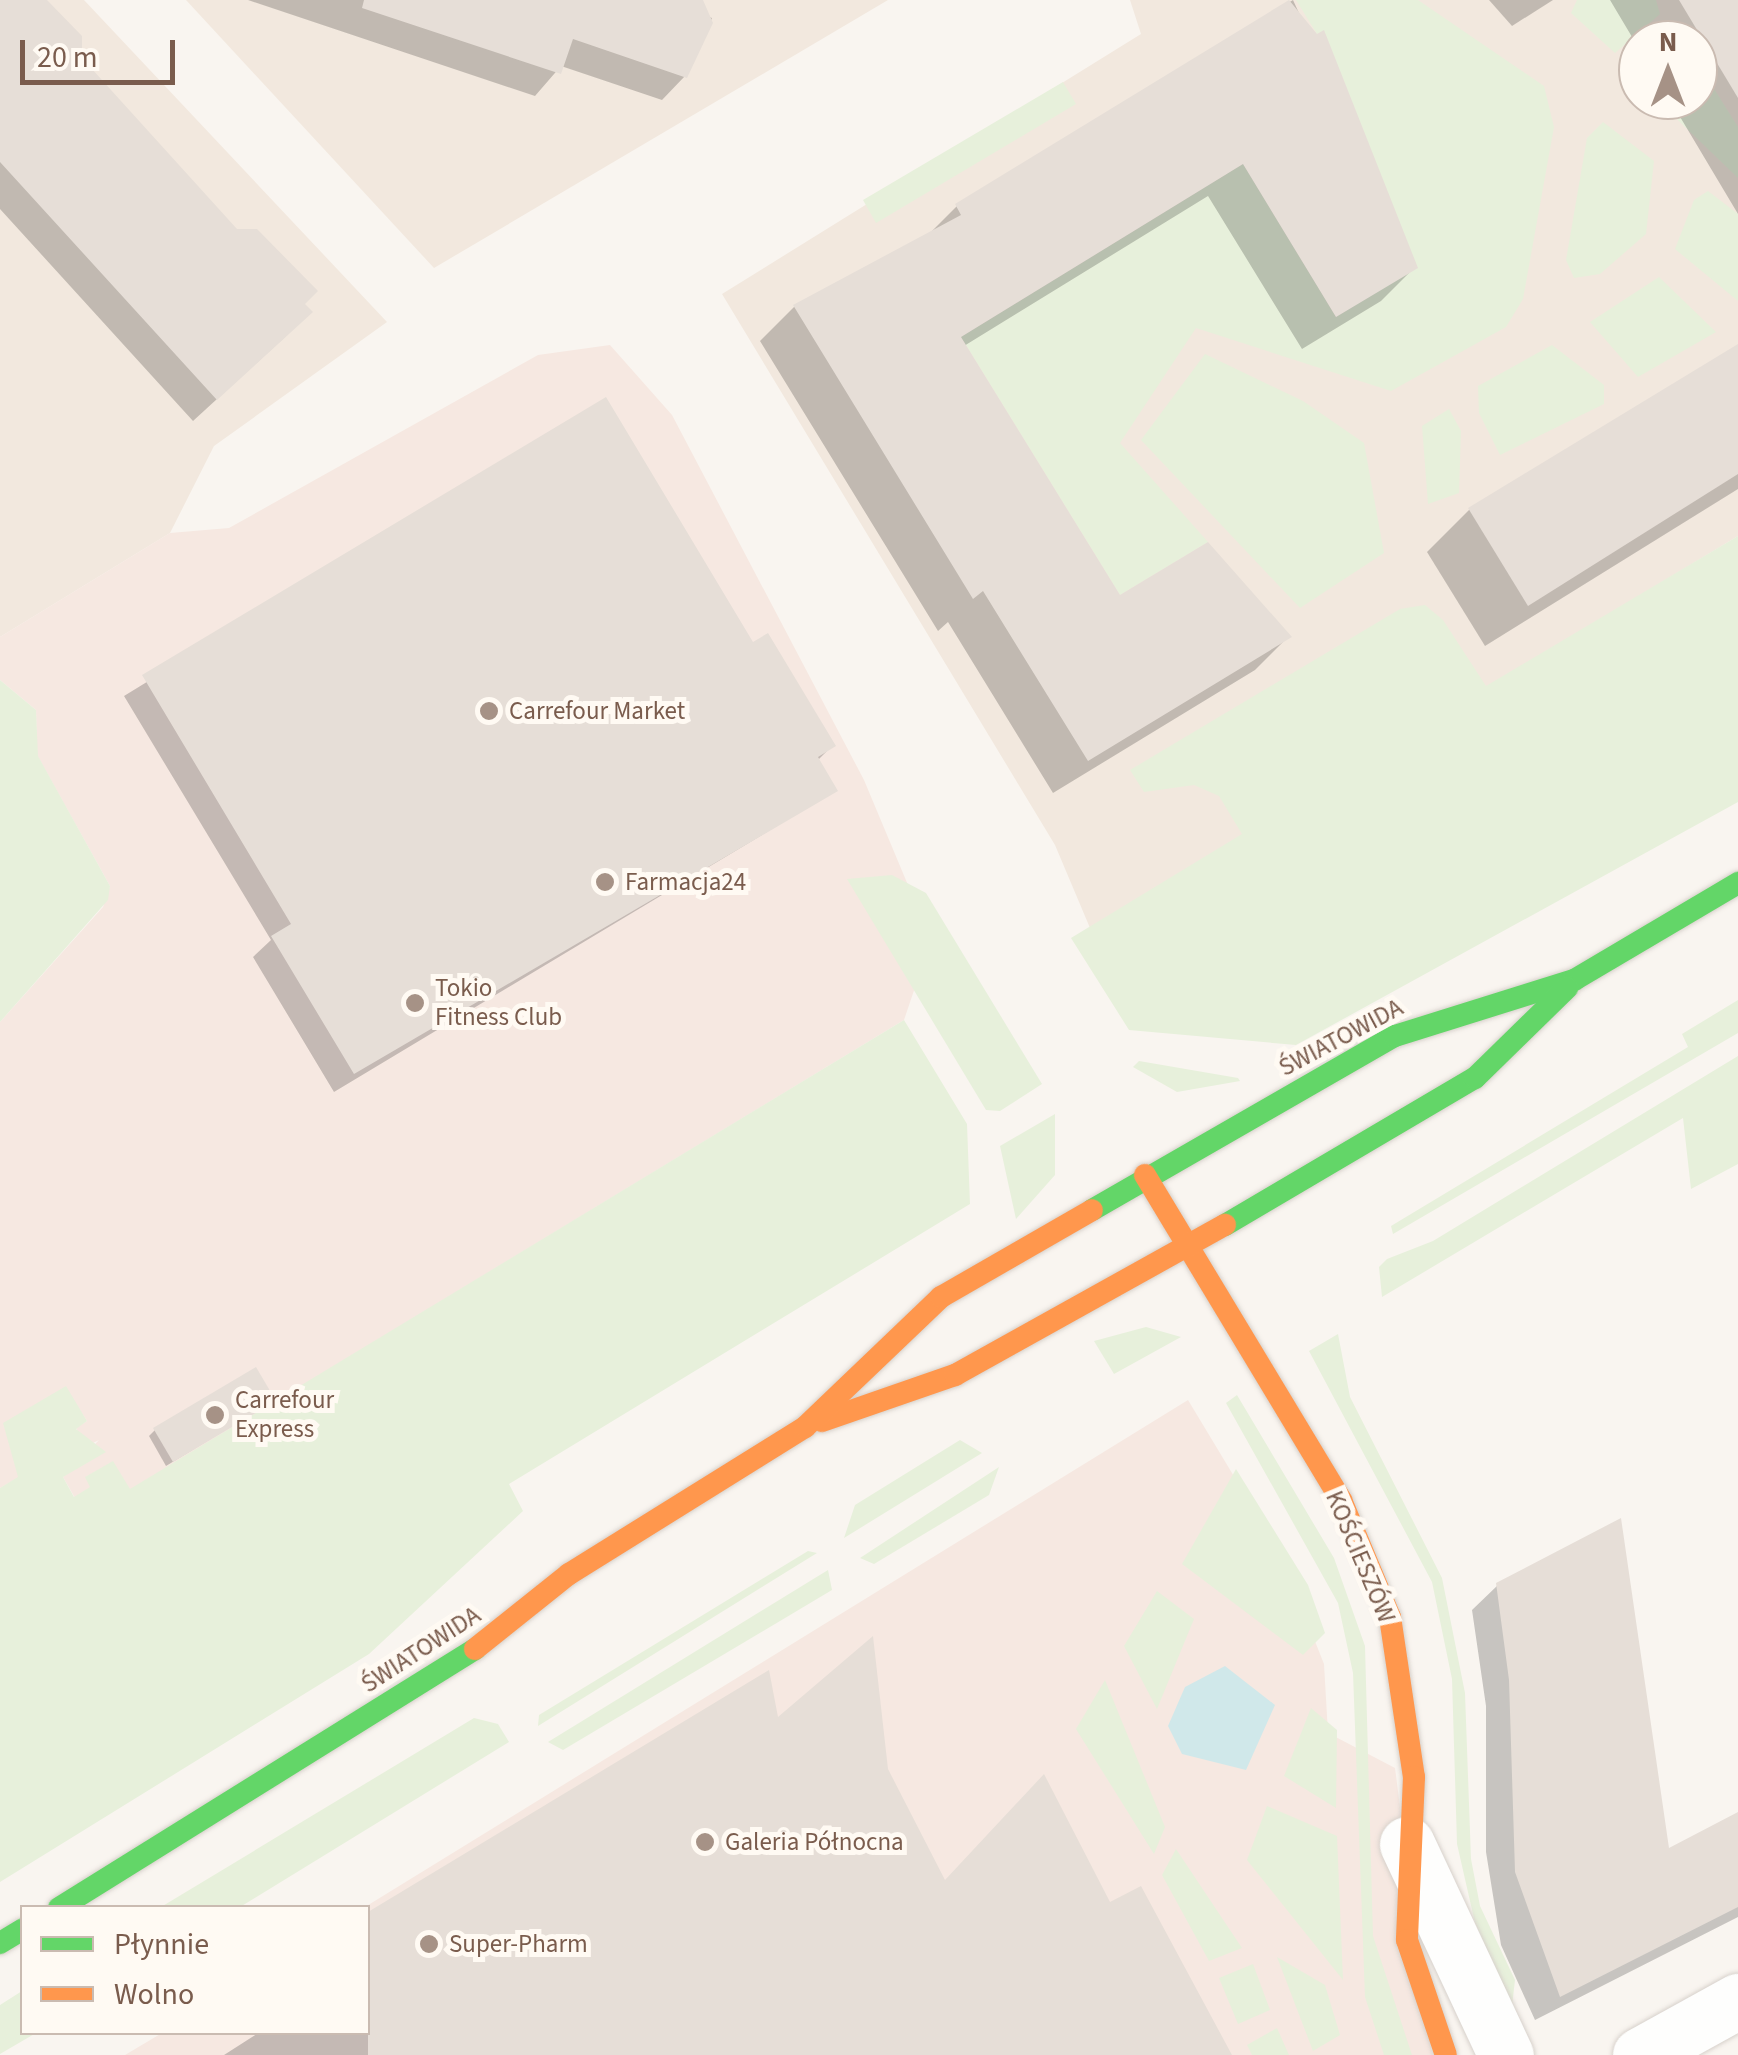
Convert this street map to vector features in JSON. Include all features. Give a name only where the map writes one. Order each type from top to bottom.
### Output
[{"type":"street","name":"ŚWIATOWIDA","points":[[64,1905],[459,1662],[569,1574],[805,1427],[941,1297],[1145,1175],[1395,1036],[1574,980],[1738,882]]},
{"type":"street","name":"ŚWIATOWIDA","points":[[805,1427],[954,1375],[1187,1246],[1475,1078],[1574,980]]},
{"type":"street","points":[[1145,1175],[1187,1246]]},
{"type":"street","name":"KOŚCIESZÓW","points":[[1187,1246],[1341,1500],[1390,1617],[1414,1776],[1407,1844],[1407,1940],[1446,2055]]},
{"type":"street","points":[[1407,1844],[1506,2055]]},
{"type":"street","points":[[1640,2055],[1738,2001]]},
{"type":"shaded area","points":[[0,0],[84,0],[387,322],[214,446],[170,533],[0,637]]},
{"type":"shaded area","points":[[186,0],[888,0],[434,268]]},
{"type":"shaded area","points":[[1130,0],[1738,0],[1738,536],[1090,928],[1055,845],[722,294],[1141,34]]},
{"type":"shaded area","points":[[610,345],[672,415],[864,780],[931,940],[904,1020],[130,1490],[86,1476],[91,1487],[75,1498],[63,1477],[99,1440],[87,1446],[76,1428],[87,1421],[65,1387],[18,1478],[0,1488],[0,1022],[103,907],[110,886],[37,755],[36,710],[0,680],[0,637],[170,533],[229,528],[538,355]]},
{"type":"shaded area","name":"Galeria Północna","points":[[1188,1400],[1279,1551],[1324,1664],[1328,1733],[1395,1768],[1432,2055],[125,2055],[159,2035],[370,2035],[368,1905]]},
{"type":"green space","points":[[1296,0],[1418,0],[1544,86],[1554,127],[1523,299],[1506,327],[1391,391],[1196,328],[1120,443],[1208,542],[1120,595],[961,337],[1243,164],[1336,317],[1417,268],[1324,31],[1317,34]]},
{"type":"green space","points":[[1577,0],[1656,0],[1660,14],[1653,20],[1618,20],[1615,53],[1571,13]]},
{"type":"green space","points":[[1063,82],[1076,104],[876,223],[863,200]]},
{"type":"green space","points":[[1718,95],[1738,127],[1738,178],[1678,120],[1718,120]]},
{"type":"green space","points":[[1603,122],[1654,161],[1646,234],[1600,274],[1574,278],[1566,260],[1587,138]]},
{"type":"green space","points":[[1708,191],[1738,214],[1738,301],[1675,249],[1694,200]]},
{"type":"green space","points":[[1659,277],[1716,332],[1638,377],[1590,322]]},
{"type":"green space","points":[[1552,345],[1604,385],[1604,404],[1500,455],[1479,413],[1478,386]]},
{"type":"green space","points":[[1205,354],[1303,401],[1364,443],[1384,553],[1300,608],[1141,440]]},
{"type":"green space","points":[[1449,409],[1461,431],[1459,493],[1428,504],[1422,426]]},
{"type":"green space","points":[[1738,536],[1738,802],[1296,1045],[1129,1030],[1071,938],[1242,834],[1219,796],[1194,785],[1144,792],[1130,770],[1400,609],[1425,605],[1443,620],[1486,686]]},
{"type":"green space","points":[[0,680],[36,710],[38,756],[110,886],[108,900],[0,1022]]},
{"type":"green space","points":[[892,875],[926,893],[1042,1084],[1000,1111],[986,1110],[847,879]]},
{"type":"green space","points":[[1738,1000],[1738,1033],[1393,1234],[1391,1226],[1688,1047],[1682,1034]]},
{"type":"green space","points":[[904,1020],[967,1124],[970,1204],[509,1484],[523,1511],[369,1654],[0,1882],[0,1488],[18,1477],[3,1423],[66,1386],[87,1421],[76,1429],[106,1452],[63,1477],[74,1497],[90,1487],[85,1477],[113,1461],[130,1489]]},
{"type":"green space","points":[[1738,1056],[1738,1164],[1691,1189],[1683,1118],[1382,1297],[1379,1267],[1387,1259],[1433,1241]]},
{"type":"green space","points":[[1139,1061],[1240,1081],[1177,1092],[1133,1067]]},
{"type":"green space","points":[[1055,1114],[1055,1175],[1016,1219],[1000,1146]]},
{"type":"green space","points":[[1146,1327],[1181,1337],[1114,1374],[1094,1341]]},
{"type":"green space","points":[[1338,1334],[1350,1397],[1442,1578],[1465,1693],[1471,1859],[1480,1906],[1515,1980],[1512,2006],[1475,1923],[1457,1844],[1452,1679],[1432,1582],[1309,1351]]},
{"type":"green space","points":[[1237,1395],[1334,1558],[1365,1646],[1373,1936],[1412,2055],[1384,2055],[1365,1997],[1353,1673],[1338,1603],[1226,1403]]},
{"type":"green space","points":[[960,1440],[982,1453],[844,1538],[855,1505]]},
{"type":"green space","points":[[999,1467],[989,1495],[874,1564],[860,1558]]},
{"type":"green space","points":[[1236,1469],[1308,1585],[1325,1633],[1303,1655],[1182,1564]]},
{"type":"green space","points":[[808,1551],[817,1553],[538,1726],[539,1715]]},
{"type":"green space","points":[[828,1570],[832,1590],[563,1750],[548,1742]]},
{"type":"green space","points":[[1157,1591],[1194,1619],[1157,1709],[1124,1646]]},
{"type":"green space","points":[[1105,1680],[1165,1827],[1154,1854],[1076,1729]]},
{"type":"green space","points":[[1311,1708],[1337,1730],[1336,1808],[1284,1776]]},
{"type":"green space","points":[[474,1718],[498,1724],[509,1742],[243,1905],[164,1905]]},
{"type":"green space","points":[[1267,1806],[1337,1836],[1343,1980],[1247,1860]]},
{"type":"green space","points":[[1176,1849],[1242,1948],[1209,1961],[1162,1875]]},
{"type":"green space","points":[[1277,1957],[1325,1985],[1340,2035],[1313,2051]]},
{"type":"green space","points":[[1253,1964],[1270,2010],[1238,2024],[1219,1978]]},
{"type":"green space","points":[[20,1992],[20,2035],[33,2035],[0,2054],[0,2005]]},
{"type":"green space","points":[[1277,2028],[1289,2055],[1252,2055],[1247,2045]]},
{"type":"water","points":[[1225,1666],[1275,1705],[1246,1770],[1182,1754],[1168,1726],[1185,1687]]},
{"type":"building","points":[[0,0],[47,0],[82,36],[82,58],[237,229],[257,229],[318,291],[305,304],[313,312],[217,400],[0,162]]},
{"type":"building","points":[[364,0],[703,0],[713,23],[687,78],[573,39],[561,74],[362,8]]},
{"type":"building","points":[[1289,0],[1317,34],[1324,30],[1418,268],[1336,317],[1243,164],[961,337],[1120,595],[1208,542],[1292,637],[1088,761],[983,591],[973,599],[793,305],[961,215],[955,204]]},
{"type":"building","points":[[1679,0],[1738,0],[1738,98],[1718,65],[1718,20],[1691,20]]},
{"type":"building","points":[[1738,344],[1738,474],[1528,606],[1468,508]]},
{"type":"building","name":"Carrefour Market","points":[[606,397],[753,642],[768,633],[836,746],[818,757],[838,791],[354,1074],[271,936],[291,924],[142,675]]},
{"type":"building","name":"Carrefour Express","points":[[256,1367],[276,1401],[173,1462],[153,1428]]},
{"type":"building","points":[[1621,1518],[1669,1848],[1738,1812],[1738,1907],[1560,1997],[1515,1872],[1509,1680],[1496,1583]]},
{"type":"building","name":"Galeria Północna","points":[[873,1636],[888,1769],[945,1880],[1044,1774],[1110,1902],[1141,1886],[1232,2055],[368,2055],[370,1911],[769,1670],[778,1717]]},
{"type":"traffic: fast","points":[[1092,1210],[1395,1036],[1574,980],[1738,883]]},
{"type":"traffic: fast","points":[[1225,1225],[1475,1078],[1567,988]]},
{"type":"traffic: fast","points":[[64,1905],[475,1649]]},
{"type":"traffic: fast","points":[[0,1943],[20,1931]]},
{"type":"traffic: slow","points":[[1145,1175],[1341,1500],[1390,1617],[1414,1777],[1407,1940],[1446,2055]]},
{"type":"traffic: slow","points":[[475,1649],[569,1574],[805,1427],[941,1297],[1092,1210]]},
{"type":"traffic: slow","points":[[822,1421],[955,1375],[1225,1225]]},
{"type":"place","name":"Carrefour Market","points":[[489,711]]},
{"type":"place","name":"Farmacja24","points":[[605,882]]},
{"type":"place","name":"Tokio Fitness Club","points":[[415,1003]]},
{"type":"place","name":"Carrefour Express","points":[[215,1415]]},
{"type":"place","name":"Galeria Północna","points":[[705,1842]]},
{"type":"place","name":"Super-Pharm","points":[[429,1944]]}]
